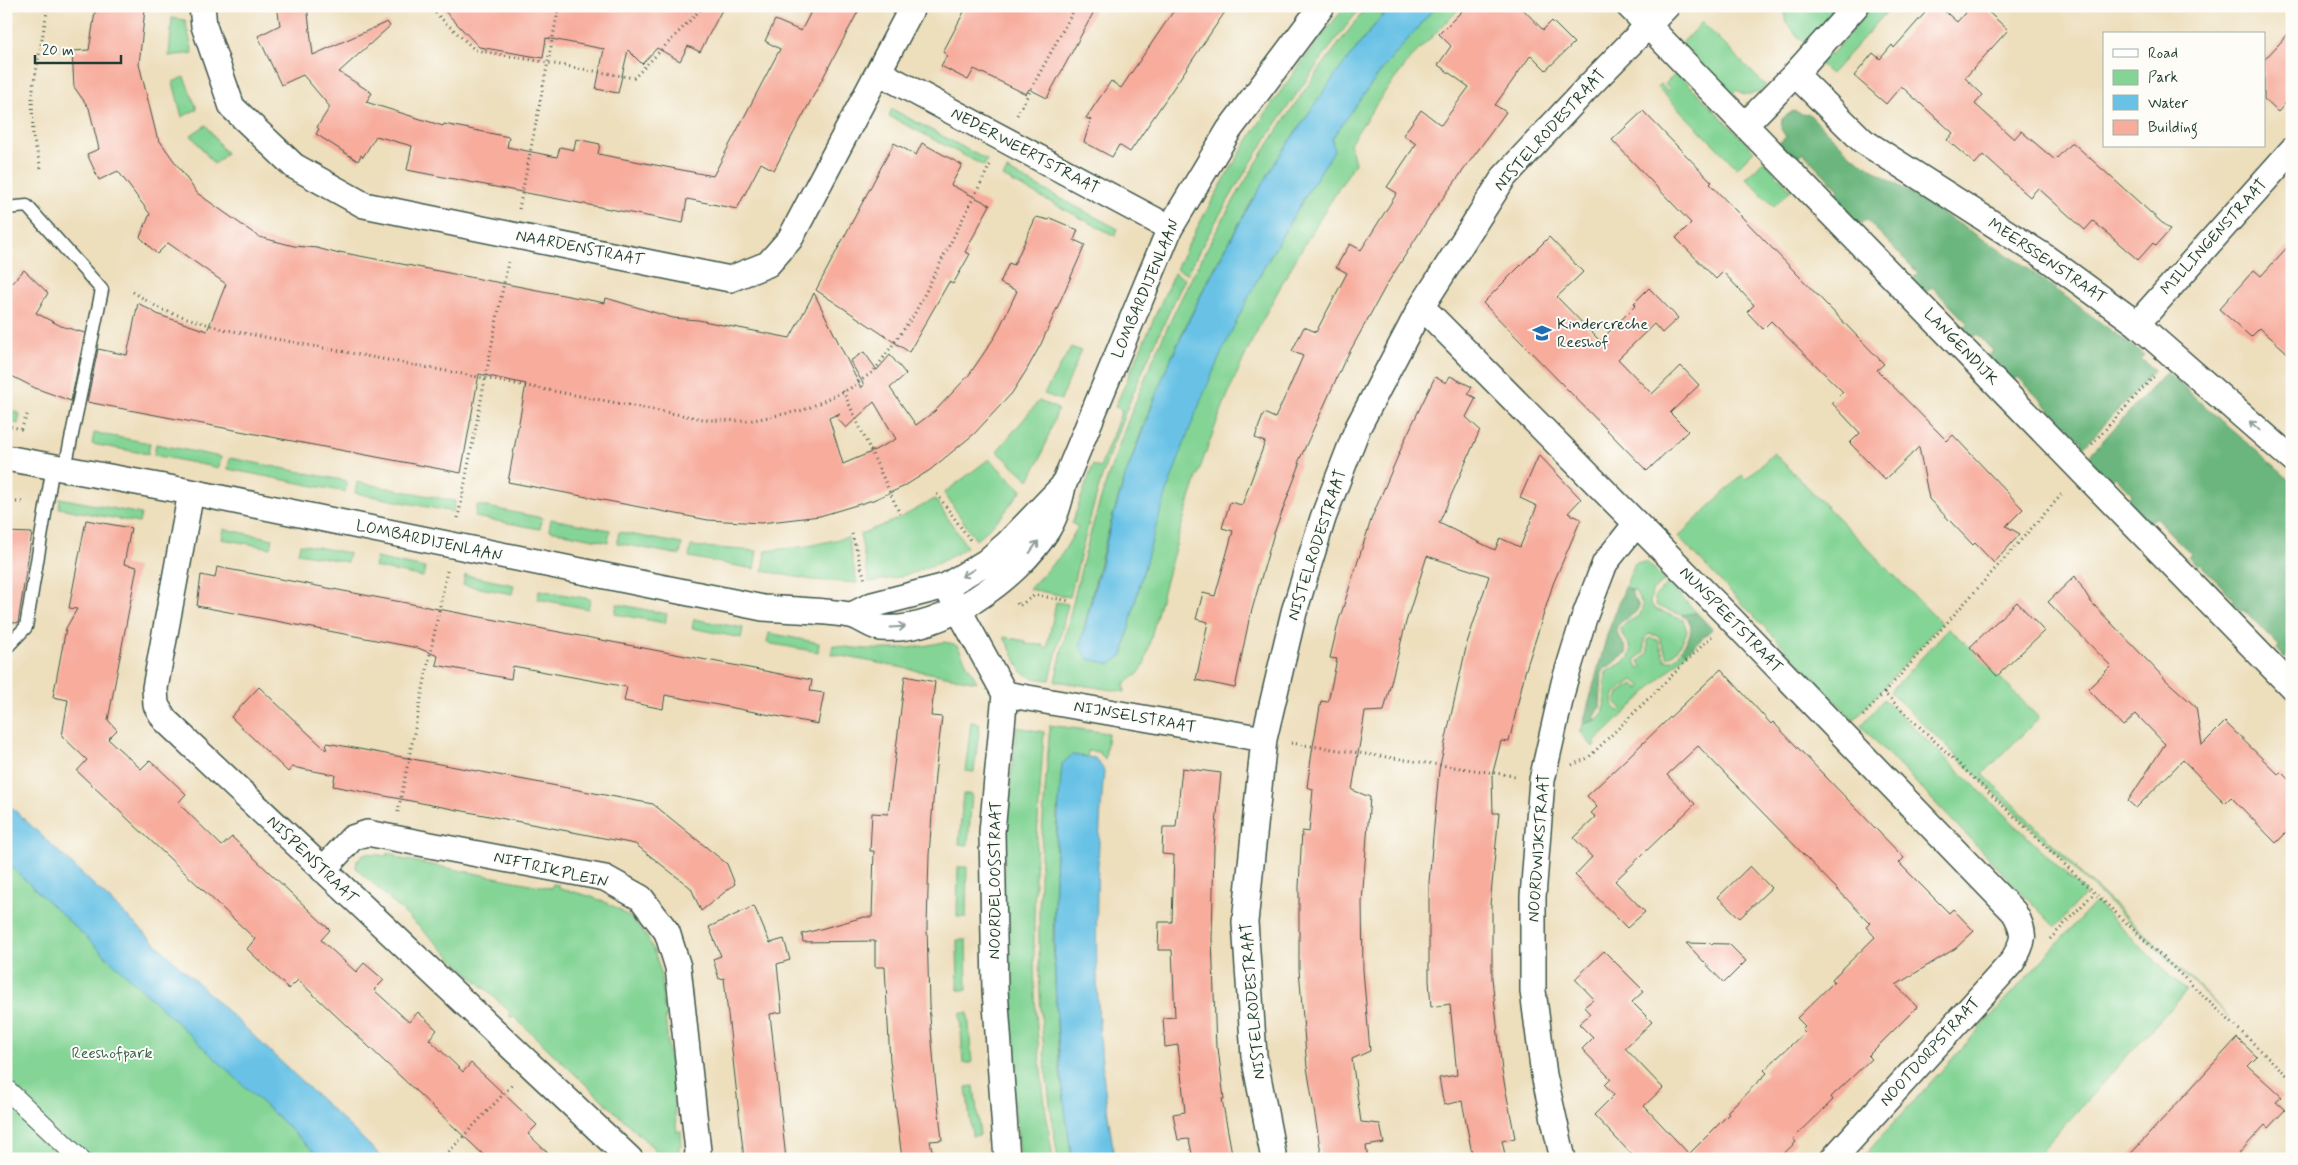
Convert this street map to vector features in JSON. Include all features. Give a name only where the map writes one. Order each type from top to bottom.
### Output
[{"type":"street","name":"NAARDENSTRAAT","points":[[202,6],[204,26],[232,107],[294,166],[364,204],[730,279],[768,264],[790,239],[914,6]]},
{"type":"street","name":"LOMBARDIJENLAAN","points":[[862,610],[880,628],[919,626],[959,610],[999,582],[1026,559],[1048,528],[1059,505],[1063,486],[1170,228],[1228,130],[1322,6]]},
{"type":"street","name":"LANGENDIJK","points":[[1629,6],[2292,687]]},
{"type":"street","name":"NISTELRODESTRAAT","points":[[1274,1159],[1254,1056],[1245,922],[1264,739],[1294,612],[1323,518],[1358,427],[1420,308],[1504,177],[1667,6]]},
{"type":"street","points":[[1745,125],[1795,74],[1856,6]]},
{"type":"street","name":"NEDERWEERTSTRAAT","points":[[880,73],[1170,228]]},
{"type":"street","name":"MEERSSENSTRAAT","points":[[1795,74],[1863,141],[2045,257],[2137,324],[2292,458]]},
{"type":"street","name":"MILLINGENSTRAAT","points":[[2137,324],[2292,150]]},
{"type":"street","name":"NUNSPEETSTRAAT","points":[[1420,308],[1431,316],[1730,618],[2014,912],[2022,927],[2023,943]]},
{"type":"street","name":"LOMBARDIJENLAAN","points":[[6,458],[191,492],[763,608],[862,610],[946,586],[986,562],[1008,543],[1063,486]]},
{"type":"street","name":"NISPENSTRAAT","points":[[191,492],[155,688],[156,705],[165,720],[630,1159]]},
{"type":"street","name":"NOORDWIJKSTRAAT","points":[[1563,1159],[1544,1075],[1533,991],[1533,896],[1542,780],[1564,683],[1584,618],[1605,563],[1636,524]]},
{"type":"street","points":[[946,586],[1005,694]]},
{"type":"street","name":"NIJNSELSTRAAT","points":[[1005,694],[1264,739]]},
{"type":"street","name":"NOORDELOOSSTRAAT","points":[[1005,694],[992,832],[995,990],[1008,1159]]},
{"type":"street","name":"NIFTRIKPLEIN","points":[[323,870],[352,838],[367,833],[605,878],[641,898],[667,932],[678,967],[698,1151],[697,1159]]},
{"type":"street","name":"NOOTDORPSTRAAT","points":[[1833,1159],[2012,962],[2023,943]]},
{"type":"street","points":[[6,1089],[80,1159]]},
{"type":"lane","points":[[6,208],[27,206],[102,290],[59,467],[26,627],[6,648]]},
{"type":"path","points":[[41,168],[33,137],[32,94],[48,6]]},
{"type":"path","points":[[428,6],[476,50],[634,78],[704,6]]},
{"type":"path","points":[[393,837],[560,6]]},
{"type":"path","points":[[134,292],[162,310],[222,329],[708,420],[748,421],[804,410],[843,391],[874,371],[914,315],[1004,139],[1076,6]]},
{"type":"path","points":[[1844,736],[2174,355]]},
{"type":"path","points":[[843,391],[900,514]]},
{"type":"path","points":[[6,425],[21,428],[28,413]]},
{"type":"path","points":[[852,534],[862,610]]},
{"type":"path","points":[[1264,739],[1542,780],[1588,758],[1730,618]]},
{"type":"path","points":[[1884,692],[2292,1080]]},
{"type":"path","points":[[2023,943],[2045,944],[2094,893]]},
{"type":"path","points":[[442,1159],[531,1066]]},
{"type":"green space","points":[[1346,6],[1362,6],[1313,70],[1268,136],[1226,204],[1187,274],[1176,269],[1232,166],[1253,133],[1321,36]]},
{"type":"green space","points":[[1368,6],[1390,6],[1308,115],[1270,172],[1235,230],[1203,290],[1174,351],[1148,414],[1125,478],[1106,541],[1080,646],[1091,660],[1123,655],[1156,526],[1169,484],[1200,401],[1236,320],[1264,267],[1314,182],[1333,137],[1369,86],[1436,6],[1462,6],[1412,57],[1384,93],[1350,143],[1355,163],[1322,215],[1261,322],[1235,378],[1207,448],[1173,556],[1144,666],[1138,674],[1124,684],[1125,692],[1055,681],[1082,566],[1101,498],[1124,431],[1150,366],[1179,302],[1247,179],[1325,62]]},
{"type":"green space","points":[[1783,6],[1846,6],[1809,49],[1786,23]]},
{"type":"green space","points":[[1873,6],[1892,6],[1831,74],[1819,64],[1828,53],[1831,55]]},
{"type":"green space","points":[[172,18],[185,20],[193,53],[169,56]]},
{"type":"green space","points":[[1702,22],[1766,86],[1752,94],[1745,94],[1737,90],[1732,95],[1681,44]]},
{"type":"green space","points":[[1677,72],[1754,151],[1737,168],[1657,87],[1660,84],[1668,91],[1670,89],[1665,84]]},
{"type":"green space","points":[[184,77],[197,109],[182,117],[173,82]]},
{"type":"green space","points":[[892,109],[987,160],[984,166],[889,116]]},
{"type":"green space","points":[[1793,111],[1806,115],[1808,113],[1852,156],[2022,264],[2144,355],[2141,359],[2155,370],[2077,454],[2075,451],[2083,443],[2066,425],[2057,433],[2049,425],[2057,417],[2018,377],[2010,385],[1986,359],[1993,351],[1977,334],[1968,341],[1959,331],[1967,323],[1932,287],[1923,295],[1910,281],[1918,273],[1866,219],[1858,226],[1831,198],[1839,190],[1803,153],[1795,161],[1778,144],[1786,137],[1781,129],[1782,119]]},
{"type":"green space","points":[[206,125],[226,154],[214,164],[191,135]]},
{"type":"green space","points":[[1764,161],[1791,190],[1774,207],[1746,178]]},
{"type":"green space","points":[[1007,170],[1118,229],[1115,236],[1003,177]]},
{"type":"green space","points":[[1174,273],[1185,279],[1143,370],[1106,464],[1070,597],[1029,589],[1062,554],[1078,527],[1072,523],[1093,465],[1100,468],[1122,410],[1115,407]]},
{"type":"green space","points":[[1071,347],[1081,351],[1061,400],[1044,394]]},
{"type":"green space","points":[[2166,372],[2292,482],[2292,659],[2288,655],[2285,658],[2277,649],[2279,646],[2244,610],[2241,612],[2232,602],[2234,599],[2199,563],[2197,565],[2188,556],[2191,554],[2155,518],[2147,525],[2124,502],[2132,494],[2115,476],[2106,484],[2084,461]]},
{"type":"green space","points":[[1039,401],[1058,409],[1040,459],[1029,480],[997,451]]},
{"type":"green space","points":[[6,408],[20,414],[18,424],[6,421]]},
{"type":"green space","points":[[94,433],[150,443],[148,454],[92,444]]},
{"type":"green space","points":[[156,444],[221,457],[219,468],[154,455]]},
{"type":"green space","points":[[1774,453],[1941,623],[1854,720],[1678,537],[1742,475],[1746,479]]},
{"type":"green space","points":[[230,458],[347,481],[345,492],[228,469]]},
{"type":"green space","points":[[989,459],[1022,490],[1001,517],[976,540],[944,493]]},
{"type":"green space","points":[[357,482],[455,501],[453,512],[355,493]]},
{"type":"green space","points":[[60,498],[141,514],[139,523],[59,508]]},
{"type":"green space","points":[[935,499],[967,547],[932,566],[895,578],[869,582],[860,534],[898,519]]},
{"type":"green space","points":[[477,505],[542,518],[540,529],[475,517]]},
{"type":"green space","points":[[551,519],[610,530],[608,542],[549,530]]},
{"type":"green space","points":[[224,529],[273,539],[271,548],[222,539]]},
{"type":"green space","points":[[619,532],[682,544],[680,555],[617,543]]},
{"type":"green space","points":[[848,537],[857,583],[812,580],[763,571],[766,551],[808,546]]},
{"type":"green space","points":[[300,544],[349,553],[347,562],[298,553]]},
{"type":"green space","points":[[691,546],[757,551],[754,569],[689,557]]},
{"type":"green space","points":[[376,558],[425,568],[423,577],[374,567]]},
{"type":"green space","points":[[1647,562],[1665,580],[1652,591],[1650,603],[1655,609],[1683,620],[1687,631],[1676,651],[1667,657],[1659,636],[1649,634],[1644,640],[1644,653],[1635,659],[1638,669],[1642,667],[1639,661],[1648,654],[1648,640],[1650,638],[1658,640],[1665,660],[1674,659],[1682,648],[1687,653],[1594,743],[1593,747],[1579,730],[1582,730],[1583,724],[1598,720],[1604,711],[1606,672],[1627,659],[1631,652],[1620,629],[1623,625],[1640,615],[1643,605],[1635,591],[1625,587],[1635,563]],"holes":[[[1633,680],[1642,686],[1640,689],[1633,684],[1619,693],[1616,703],[1622,709],[1619,712],[1613,705],[1614,694]]]},
{"type":"green space","points":[[465,575],[514,585],[512,594],[463,585]]},
{"type":"green space","points":[[1668,583],[1697,613],[1681,615],[1657,606],[1654,597]]},
{"type":"green space","points":[[1625,587],[1633,591],[1631,592],[1639,606],[1635,613],[1621,622],[1616,628],[1625,647],[1626,654],[1602,671],[1600,708],[1594,718],[1598,720],[1583,724],[1607,635]]},
{"type":"green space","points":[[539,590],[590,599],[588,609],[538,599]]},
{"type":"green space","points":[[1056,602],[1068,604],[1050,680],[1032,678],[1022,672],[1004,637],[1026,641],[1025,644],[1043,645],[1043,647],[1047,648]]},
{"type":"green space","points":[[617,604],[667,614],[665,623],[615,614]]},
{"type":"green space","points":[[1697,613],[1712,629],[1687,653],[1682,648],[1690,635],[1691,626],[1686,618],[1681,615]]},
{"type":"green space","points":[[694,619],[743,628],[741,638],[692,628]]},
{"type":"green space","points":[[1948,629],[1970,647],[2039,718],[1983,774],[2076,869],[2164,952],[2229,1018],[1890,692]]},
{"type":"green space","points":[[769,633],[819,643],[818,652],[767,643]]},
{"type":"green space","points":[[944,642],[958,647],[977,682],[831,654],[833,645],[861,649],[889,649]]},
{"type":"green space","points":[[1884,699],[2086,893],[2055,927],[1861,726]]},
{"type":"green space","points":[[971,722],[980,723],[974,772],[965,771]]},
{"type":"green space","points":[[1050,725],[1108,733],[1105,760],[1099,752],[1088,751],[1087,757],[1092,759],[1075,757],[1057,811],[1053,940],[1059,1064],[1072,1159],[1058,1159],[1047,1081],[1040,1003],[1040,866]]},
{"type":"green space","points":[[1017,727],[1044,732],[1035,869],[1034,977],[1039,1055],[1053,1159],[1021,1159],[1012,1090],[1003,894],[1007,816]]},
{"type":"green space","points":[[963,794],[972,794],[968,845],[959,844]]},
{"type":"green space","name":"Reeshofpark","points":[[6,806],[377,1159],[6,1159]]},
{"type":"green space","points":[[365,853],[387,856],[388,853],[396,855],[396,858],[551,888],[553,884],[559,885],[559,889],[576,892],[607,903],[633,920],[652,946],[659,968],[664,1009],[667,1009],[668,1016],[665,1016],[677,1132],[681,1131],[682,1145],[679,1146],[679,1159],[665,1159],[513,1016],[511,1018],[509,1016],[511,1013],[356,868],[357,861]]},
{"type":"green space","points":[[958,867],[967,867],[966,917],[957,917]]},
{"type":"green space","points":[[2095,902],[2186,991],[2034,1159],[1861,1159]]},
{"type":"green space","points":[[957,940],[966,940],[967,990],[958,990]]},
{"type":"green space","points":[[960,1013],[968,1013],[972,1063],[963,1063]]},
{"type":"green space","points":[[974,1086],[980,1135],[972,1136],[966,1087]]},
{"type":"water","points":[[1390,6],[1436,6],[1382,70],[1332,138],[1334,151],[1296,211],[1262,271],[1204,393],[1158,520],[1139,586],[1123,655],[1111,664],[1088,659],[1080,646],[1111,524],[1125,477],[1165,372],[1199,299],[1245,213],[1278,158],[1333,78]]},
{"type":"water","points":[[1072,755],[1095,758],[1104,770],[1098,867],[1097,964],[1102,1062],[1107,1111],[1115,1159],[1072,1159],[1065,1110],[1056,1011],[1054,913],[1062,764]]},
{"type":"water","points":[[6,802],[384,1159],[322,1159],[6,862]]},
{"type":"building","points":[[96,6],[134,6],[134,8],[145,9],[139,64],[157,137],[197,193],[259,237],[294,246],[317,248],[339,254],[339,252],[605,303],[606,298],[673,318],[698,320],[790,338],[814,293],[861,388],[864,385],[850,361],[864,352],[877,370],[890,355],[906,374],[890,388],[916,425],[935,411],[969,375],[996,335],[1017,291],[1000,283],[1009,263],[1014,265],[1036,217],[1049,220],[1050,218],[1078,230],[1074,240],[1085,245],[1041,344],[1026,371],[1012,393],[974,434],[930,470],[903,487],[873,500],[820,516],[761,523],[708,520],[508,482],[526,384],[479,374],[461,473],[87,402],[98,349],[127,355],[138,303],[159,315],[207,331],[226,284],[168,243],[157,254],[140,237],[150,214],[118,171],[99,180],[87,154],[99,149],[89,108],[74,87],[72,51],[89,50]],"holes":[[[874,402],[896,439],[843,464],[829,418],[840,413],[836,417],[846,428]]]},
{"type":"building","points":[[277,6],[307,6],[313,55],[387,22],[390,26],[339,72],[372,93],[366,102],[443,126],[444,124],[509,137],[507,147],[557,157],[560,147],[574,150],[576,139],[600,144],[598,154],[713,176],[780,49],[765,41],[775,20],[801,31],[814,6],[861,6],[774,170],[761,163],[737,209],[687,199],[683,223],[407,170],[412,146],[376,136],[363,157],[361,155],[358,161],[316,134],[319,129],[317,127],[330,107],[303,75],[281,85],[258,36],[280,25]]},
{"type":"building","points":[[440,6],[724,6],[700,52],[688,46],[680,61],[657,48],[642,64],[628,50],[618,93],[596,89],[604,49],[546,38],[543,58],[479,47]]},
{"type":"building","points":[[967,6],[1097,6],[1047,98],[1029,89],[1026,94],[974,69],[968,80],[941,66],[947,55],[943,52]]},
{"type":"building","points":[[1177,6],[1229,6],[1130,152],[1119,145],[1112,157],[1084,142],[1091,120],[1086,118],[1111,81],[1121,88]]},
{"type":"building","points":[[1467,6],[1520,6],[1543,30],[1552,21],[1574,43],[1546,70],[1531,55],[1495,105],[1506,112],[1432,213],[1387,284],[1343,364],[1298,463],[1300,464],[1274,533],[1249,620],[1235,688],[1196,680],[1208,622],[1196,619],[1203,593],[1215,596],[1233,531],[1222,528],[1230,502],[1242,505],[1265,442],[1255,438],[1264,413],[1275,418],[1303,356],[1292,351],[1304,327],[1316,332],[1347,273],[1336,267],[1343,255],[1350,244],[1361,250],[1397,193],[1387,187],[1416,144],[1403,135],[1421,110],[1441,125],[1469,87],[1438,65],[1451,46],[1439,34]]},
{"type":"building","points":[[1931,6],[1939,6],[1957,22],[1971,6],[1982,6],[2008,30],[1965,78],[1983,95],[1975,104],[2014,139],[2021,131],[2055,160],[2072,142],[2170,230],[2156,246],[2153,243],[2138,260],[2093,221],[2085,230],[2038,188],[2030,197],[1983,155],[1975,164],[1947,140],[1953,133],[1901,86],[1886,104],[1854,76],[1873,53],[1880,59],[1892,45],[1894,48]]},
{"type":"building","points":[[2292,30],[2292,96],[2278,112],[2266,101],[2266,58]]},
{"type":"building","points":[[1643,111],[1712,182],[1710,184],[1884,364],[1877,370],[1947,441],[1953,435],[2023,509],[2006,526],[2020,534],[1994,563],[1975,543],[1973,545],[1929,499],[1919,447],[1885,480],[1850,443],[1860,433],[1832,403],[1843,392],[1771,321],[1763,329],[1747,312],[1754,305],[1723,272],[1716,279],[1676,238],[1691,223],[1612,140]]},
{"type":"building","points":[[894,143],[916,155],[922,143],[962,165],[951,185],[990,205],[965,252],[970,254],[953,284],[949,282],[909,352],[816,290]]},
{"type":"building","points":[[1549,237],[1583,272],[1557,297],[1600,341],[1636,305],[1634,303],[1649,288],[1678,318],[1662,333],[1654,324],[1618,359],[1652,394],[1681,366],[1699,385],[1670,413],[1688,431],[1647,471],[1483,303]]},
{"type":"building","points":[[2292,242],[2292,357],[2260,328],[2251,337],[2219,309],[2254,270],[2261,276]]},
{"type":"building","points":[[24,270],[48,293],[36,313],[61,326],[85,333],[71,401],[35,388],[6,373],[6,289]]},
{"type":"building","points":[[1450,376],[1472,387],[1468,394],[1476,398],[1466,417],[1480,430],[1439,523],[1495,550],[1500,538],[1520,547],[1537,506],[1520,498],[1539,455],[1581,499],[1568,513],[1581,519],[1553,584],[1525,672],[1509,742],[1501,741],[1492,776],[1493,813],[1499,813],[1490,905],[1492,905],[1492,978],[1502,1071],[1515,1138],[1502,1141],[1506,1159],[1473,1159],[1462,1101],[1444,1105],[1439,1078],[1457,1075],[1450,1004],[1431,1007],[1429,980],[1429,882],[1439,770],[1467,643],[1489,576],[1427,556],[1406,622],[1384,711],[1365,712],[1352,790],[1370,797],[1362,902],[1363,970],[1370,1051],[1352,1059],[1361,1122],[1380,1124],[1384,1143],[1366,1146],[1368,1159],[1322,1159],[1307,1067],[1299,969],[1299,887],[1302,831],[1309,832],[1313,789],[1307,787],[1312,752],[1321,701],[1328,702],[1337,659],[1330,658],[1339,620],[1372,517],[1406,437],[1435,377],[1446,383]]},
{"type":"building","points":[[86,520],[131,528],[124,564],[137,567],[108,720],[117,730],[108,739],[141,769],[150,760],[186,794],[178,803],[222,846],[232,837],[330,930],[321,940],[356,972],[364,963],[384,980],[374,990],[409,1022],[418,1012],[437,1030],[429,1039],[463,1072],[471,1063],[537,1125],[528,1134],[554,1159],[488,1159],[298,980],[289,989],[247,949],[255,939],[77,771],[87,760],[62,736],[68,700],[53,697],[66,628],[77,609],[69,608]]},
{"type":"building","points":[[6,532],[32,533],[18,623],[6,622]]},
{"type":"building","points":[[217,567],[812,680],[810,691],[824,693],[818,724],[665,695],[663,709],[624,701],[627,687],[513,666],[511,679],[436,665],[438,656],[418,648],[197,606],[201,575],[215,578]]},
{"type":"building","points":[[2075,576],[2091,602],[2168,682],[2196,707],[2202,745],[2225,722],[2278,774],[2281,772],[2292,783],[2292,827],[2276,843],[2231,797],[2225,803],[2183,760],[2136,808],[2128,801],[2165,744],[2136,714],[2123,726],[2088,689],[2111,666],[2048,602]]},
{"type":"building","points":[[2017,602],[2044,631],[1997,676],[1970,647]]},
{"type":"building","points":[[1721,669],[1771,724],[1773,722],[1904,858],[1899,863],[1949,913],[1953,909],[1974,931],[1956,948],[1896,985],[1917,1007],[1868,1056],[1871,1059],[1831,1097],[1833,1100],[1793,1139],[1796,1142],[1778,1159],[1636,1159],[1594,1115],[1614,1095],[1605,1085],[1611,1079],[1582,1049],[1593,1038],[1579,1024],[1590,1014],[1584,1007],[1594,999],[1575,979],[1604,951],[1644,991],[1632,1002],[1652,1022],[1625,1048],[1663,1088],[1644,1106],[1689,1154],[1729,1114],[1727,1112],[1767,1073],[1764,1070],[1805,1032],[1802,1029],[1805,1026],[1797,1018],[1834,982],[1832,979],[1875,937],[1866,927],[1870,923],[1698,746],[1667,775],[1695,804],[1615,881],[1645,912],[1627,928],[1575,875],[1592,857],[1574,838],[1596,817],[1591,813],[1597,807],[1587,796]]},
{"type":"building","points":[[905,676],[935,682],[931,716],[942,717],[935,775],[929,855],[927,925],[929,1005],[942,1140],[930,1141],[934,1159],[902,1159],[890,1061],[885,967],[875,967],[875,941],[803,942],[802,934],[864,917],[872,917],[874,851],[870,851],[872,813],[888,814]]},
{"type":"building","points":[[259,687],[326,750],[327,743],[653,804],[727,864],[735,884],[701,911],[691,888],[635,844],[333,786],[335,775],[292,767],[288,772],[231,717]]},
{"type":"building","points":[[1182,768],[1221,773],[1214,846],[1212,938],[1216,1048],[1218,1048],[1224,1099],[1222,1099],[1233,1159],[1193,1159],[1189,1139],[1178,1140],[1173,1114],[1185,1112],[1178,1045],[1165,1047],[1163,1018],[1175,1017],[1172,950],[1158,950],[1159,922],[1172,922],[1174,855],[1162,854],[1163,827],[1176,827]]},
{"type":"building","points":[[1750,866],[1771,888],[1740,918],[1718,897]]},
{"type":"building","points":[[754,906],[770,943],[784,939],[790,960],[777,964],[782,1012],[770,1014],[786,1159],[744,1159],[724,978],[719,979],[713,959],[721,956],[709,927]]},
{"type":"building","points":[[1686,943],[1729,944],[1746,961],[1724,983]]},
{"type":"building","points":[[2237,1038],[2257,1057],[2248,1066],[2282,1097],[2276,1102],[2285,1110],[2268,1128],[2265,1125],[2234,1159],[2126,1159]]},
{"type":"place","name":"Kindercreche Reeshof","points":[[1542,333]]}]
